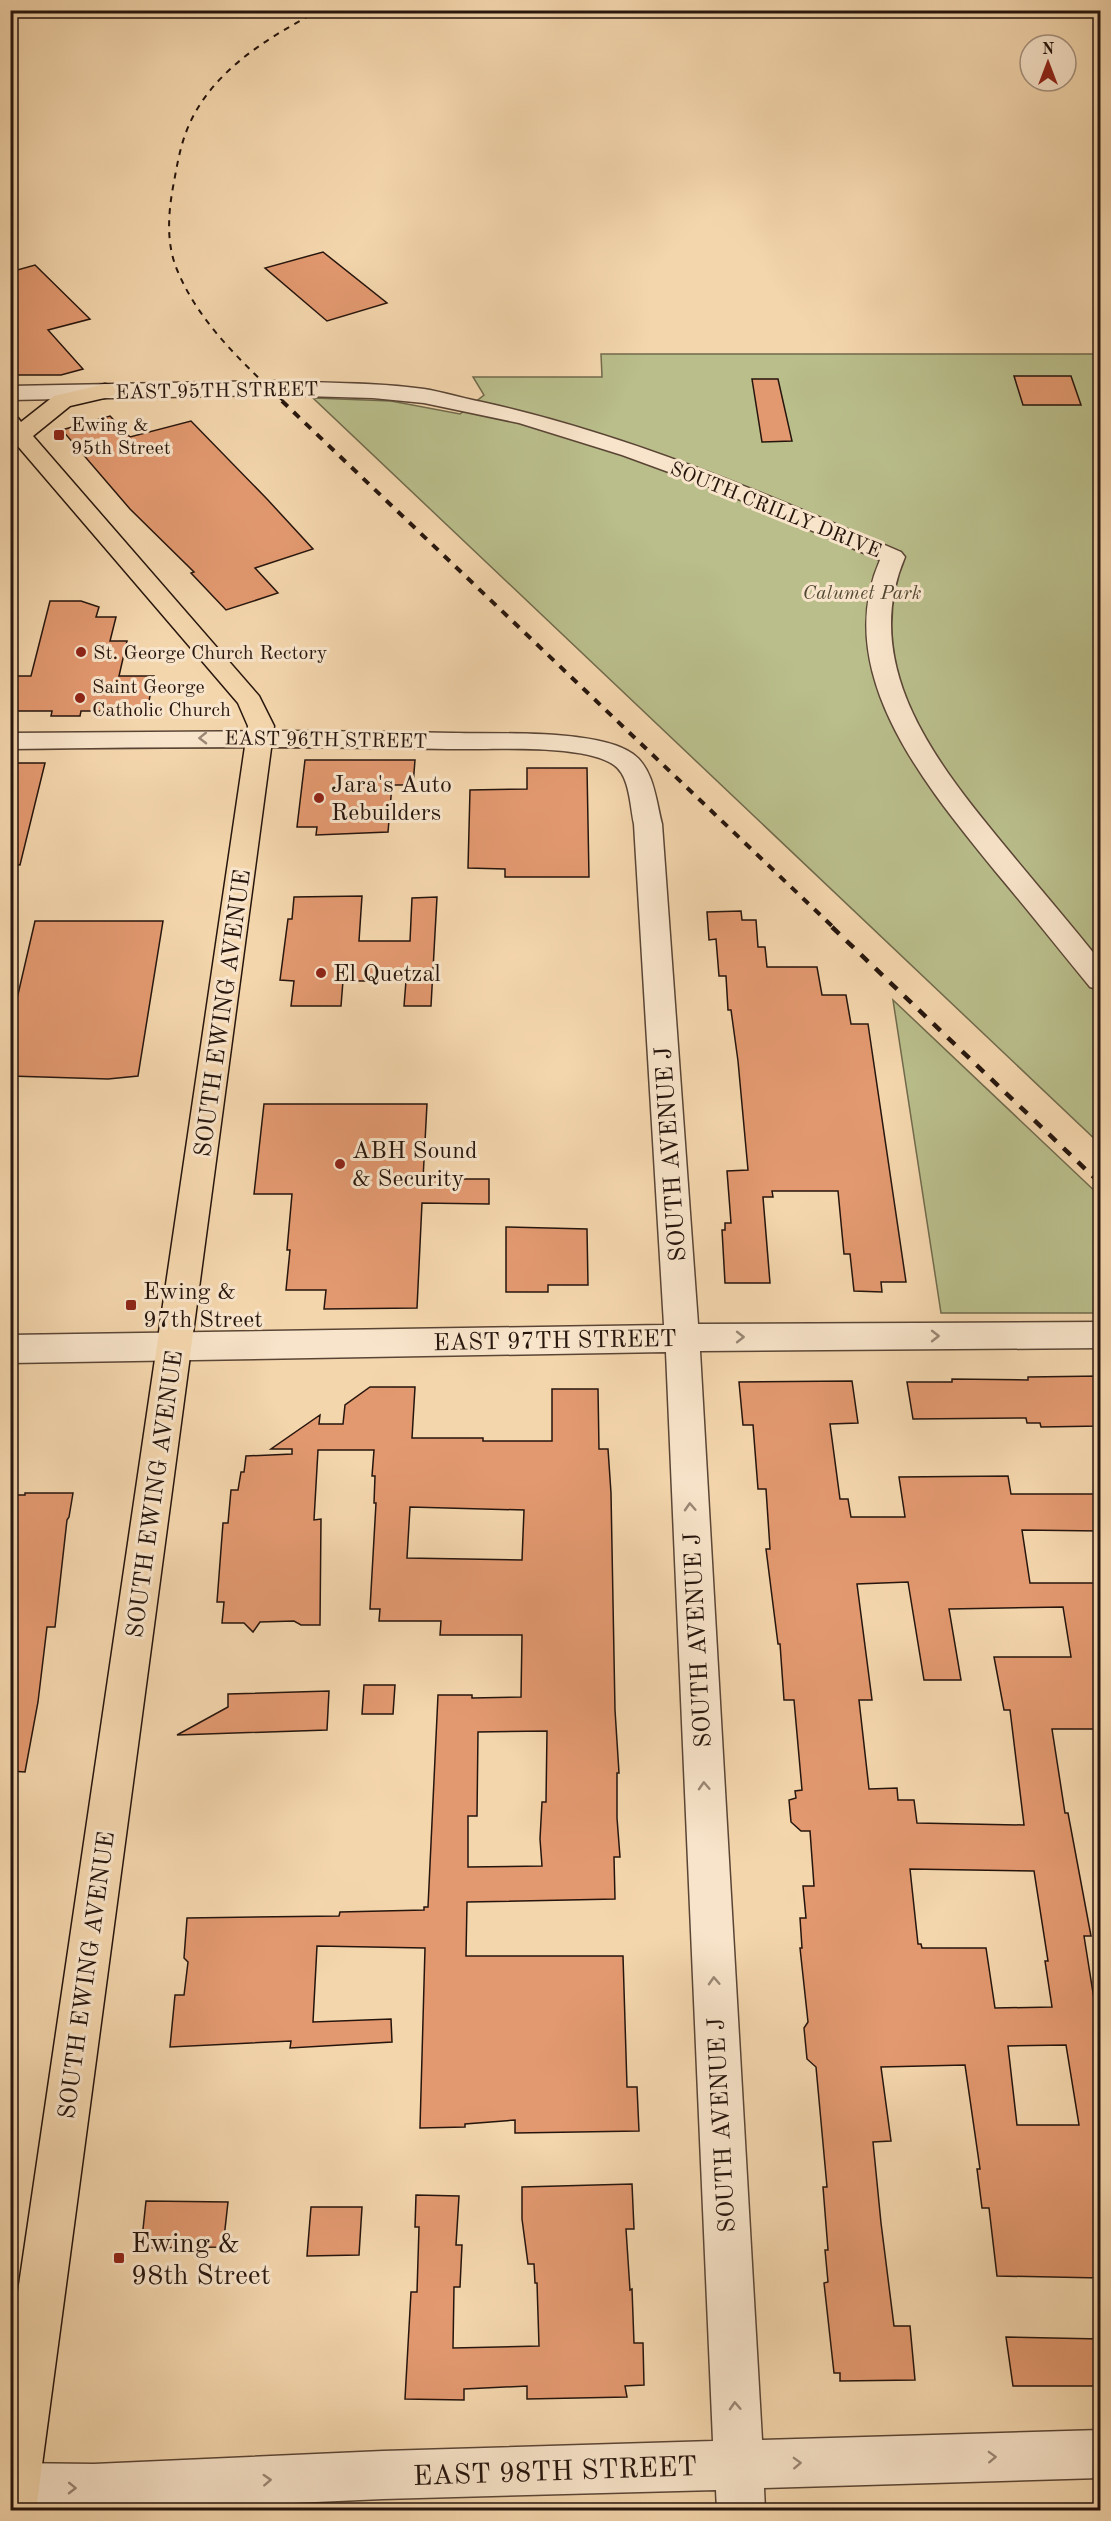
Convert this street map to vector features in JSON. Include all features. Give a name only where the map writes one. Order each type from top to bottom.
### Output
[{"type":"main road","points":[[16,429],[40,417],[62,401],[105,391]]},
{"type":"main road","name":"SOUTH EWING AVENUE","points":[[12,2495],[261,738],[259,717],[250,701],[16,429]]},
{"type":"street","name":"EAST 95TH STREET","points":[[10,393],[327,388],[424,396]]},
{"type":"street","name":"SOUTH CRILLY DRIVE","points":[[424,396],[524,418],[630,450],[723,484],[893,557],[883,578],[878,621],[885,669],[895,706],[913,744],[943,788],[1101,980]]},
{"type":"street","name":"EAST 96TH STREET","points":[[10,741],[261,738],[513,742],[580,746],[608,751],[624,759],[634,771]]},
{"type":"street","name":"SOUTH AVENUE J","points":[[634,771],[648,824],[682,1338],[740,2488]]},
{"type":"street","name":"EAST 97TH STREET","points":[[10,1349],[682,1338],[1101,1335]]},
{"type":"street","name":"EAST 98TH STREET","points":[[12,2495],[94,2488],[395,2475],[740,2488],[1101,2454]]},
{"type":"green space","name":"Calumet Park","points":[[601,354],[1100,354],[1100,1144],[313,398],[391,401],[460,414],[484,395],[473,377],[602,377]]},
{"type":"green space","points":[[893,1000],[1100,1196],[1100,1313],[941,1313]]},
{"type":"building","points":[[323,252],[387,303],[327,321],[265,268]]},
{"type":"building","points":[[35,265],[90,319],[48,330],[83,369],[61,375],[10,375],[10,272]]},
{"type":"building","points":[[1014,376],[1071,376],[1081,405],[1023,405]]},
{"type":"building","points":[[752,379],[778,379],[792,441],[762,442]]},
{"type":"building","points":[[110,416],[130,437],[191,421],[267,499],[313,549],[255,568],[278,593],[226,610],[191,573],[194,572],[130,509],[62,430]]},
{"type":"building","points":[[50,601],[81,601],[99,607],[96,617],[116,617],[110,641],[127,641],[119,676],[154,676],[147,711],[81,711],[80,716],[51,716],[52,711],[10,711],[10,701],[17,676],[31,676]]},
{"type":"building","name":"Jara's Auto Rebuilders","points":[[305,760],[415,760],[413,785],[392,785],[388,832],[316,835],[317,827],[297,827]]},
{"type":"building","points":[[13,763],[45,763],[20,865],[10,864],[10,774]]},
{"type":"building","points":[[527,768],[587,768],[589,877],[505,877],[505,869],[468,868],[470,790],[527,789]]},
{"type":"building","points":[[362,896],[359,941],[410,941],[412,898],[437,897],[431,1006],[404,1006],[406,981],[343,981],[341,1006],[291,1006],[294,981],[280,980],[288,919],[292,919],[294,897]]},
{"type":"building","points":[[741,911],[742,920],[756,920],[758,947],[765,947],[767,967],[817,967],[822,995],[846,995],[851,1024],[868,1024],[906,1282],[881,1282],[882,1292],[854,1291],[850,1254],[844,1254],[838,1191],[772,1191],[773,1197],[763,1197],[770,1283],[725,1283],[722,1230],[725,1230],[725,1223],[731,1223],[727,1171],[748,1170],[738,1061],[731,1010],[728,1010],[726,976],[719,976],[716,939],[709,940],[707,912]]},
{"type":"building","points":[[35,921],[163,921],[138,1076],[108,1079],[10,1076],[10,1029]]},
{"type":"building","points":[[264,1104],[427,1104],[423,1179],[489,1179],[489,1204],[422,1203],[417,1308],[324,1309],[326,1290],[286,1290],[292,1194],[254,1194]]},
{"type":"building","points":[[506,1227],[587,1229],[588,1285],[548,1285],[548,1292],[506,1292]]},
{"type":"building","points":[[1101,1376],[1101,1426],[1041,1427],[1040,1423],[1027,1423],[1026,1418],[913,1419],[907,1382],[952,1382],[952,1379],[1028,1380],[1028,1377]]},
{"type":"building","points":[[852,1381],[858,1423],[830,1424],[840,1499],[848,1499],[851,1517],[905,1517],[899,1477],[1008,1476],[1011,1494],[1101,1494],[1101,1531],[1022,1530],[1030,1583],[1101,1583],[1101,1729],[1052,1729],[1065,1813],[1068,1813],[1091,1936],[1084,1936],[1101,2043],[1101,2278],[997,2276],[989,2208],[982,2208],[977,2169],[980,2169],[965,2065],[881,2067],[891,2141],[873,2142],[881,2223],[894,2326],[910,2326],[915,2380],[840,2381],[840,2373],[834,2373],[824,2283],[828,2282],[825,2250],[828,2250],[823,2187],[827,2187],[816,2067],[807,2059],[804,2028],[808,2022],[800,1948],[802,1948],[800,1918],[806,1918],[803,1886],[814,1886],[810,1831],[801,1831],[791,1822],[789,1800],[796,1798],[795,1791],[802,1790],[794,1700],[784,1700],[780,1644],[778,1644],[766,1549],[770,1549],[766,1489],[758,1489],[753,1425],[743,1425],[739,1382]],"holes":[[[908,1582],[924,1680],[961,1680],[949,1609],[1063,1607],[1071,1657],[994,1657],[1004,1710],[1010,1710],[1024,1825],[917,1823],[914,1800],[898,1800],[897,1788],[869,1789],[859,1700],[872,1700],[857,1584]],[[910,1869],[1034,1871],[1048,1961],[1045,1961],[1052,2007],[995,2008],[986,1948],[922,1948],[921,1944],[918,1944]],[[1066,2045],[1079,2125],[1017,2125],[1008,2046]]]},
{"type":"building","points":[[370,1387],[415,1387],[412,1438],[552,1441],[552,1389],[598,1389],[599,1449],[608,1449],[611,1493],[615,1710],[619,1773],[617,1773],[617,1818],[620,1857],[614,1857],[615,1899],[467,1902],[466,1956],[623,1956],[627,2087],[637,2087],[639,2131],[515,2133],[515,2120],[465,2124],[465,2127],[420,2128],[425,1948],[317,1946],[313,2022],[391,2019],[392,2042],[290,2048],[291,2041],[170,2047],[175,1995],[184,1995],[188,1962],[184,1958],[187,1918],[339,1916],[340,1912],[424,1910],[424,1907],[428,1907],[438,1695],[472,1695],[472,1698],[521,1697],[522,1635],[440,1635],[441,1621],[379,1621],[380,1609],[370,1609],[376,1503],[374,1503],[375,1476],[372,1476],[374,1450],[318,1450],[314,1520],[321,1519],[320,1625],[301,1625],[294,1621],[260,1622],[253,1632],[244,1623],[222,1623],[224,1602],[217,1602],[223,1523],[228,1523],[231,1490],[238,1490],[246,1456],[292,1454],[292,1449],[271,1449],[320,1415],[319,1424],[343,1424],[345,1405]],"holes":[[[410,1507],[524,1510],[522,1560],[407,1558]],[[547,1731],[546,1802],[542,1802],[540,1839],[542,1866],[468,1867],[468,1816],[477,1816],[478,1732]]]},
{"type":"building","points":[[25,1493],[73,1493],[67,1520],[55,1627],[47,1627],[38,1702],[25,1772],[10,1771],[10,1495],[25,1495]]},
{"type":"building","points":[[364,1685],[395,1685],[393,1714],[362,1714]]},
{"type":"building","points":[[329,1691],[327,1730],[177,1735],[228,1707],[228,1694]]},
{"type":"building","points":[[632,2184],[634,2229],[626,2229],[634,2343],[643,2343],[644,2385],[625,2386],[627,2397],[527,2399],[527,2386],[464,2389],[464,2400],[405,2399],[411,2292],[417,2292],[419,2227],[415,2227],[416,2195],[459,2196],[456,2245],[462,2245],[460,2287],[454,2287],[453,2348],[539,2346],[537,2283],[535,2283],[534,2264],[528,2264],[522,2219],[522,2187]]},
{"type":"building","points":[[146,2201],[228,2202],[223,2247],[141,2248]]},
{"type":"building","points":[[311,2207],[362,2207],[359,2255],[307,2256]]},
{"type":"building","points":[[1006,2337],[1101,2339],[1101,2386],[1013,2386]]},
{"type":"railway","points":[[284,402],[224,342],[187,291],[171,251],[170,208],[181,148],[199,105],[212,88],[244,57],[281,32],[320,10]]},
{"type":"railway","points":[[282,401],[834,928]]},
{"type":"railway","points":[[832,927],[1100,1183]]},
{"type":"place","name":"Ewing & 95th Street","points":[[59,435]]},
{"type":"place","name":"St. George Church Rectory","points":[[81,652]]},
{"type":"place","name":"Saint George Catholic Church","points":[[80,698]]},
{"type":"place","name":"Jara's Auto Rebuilders","points":[[319,798]]},
{"type":"place","name":"El Quetzal","points":[[321,973]]},
{"type":"place","name":"ABH Sound & Security","points":[[340,1164]]},
{"type":"place","name":"Ewing & 97th Street","points":[[131,1305]]},
{"type":"place","name":"Ewing & 98th Street","points":[[119,2258]]}]
